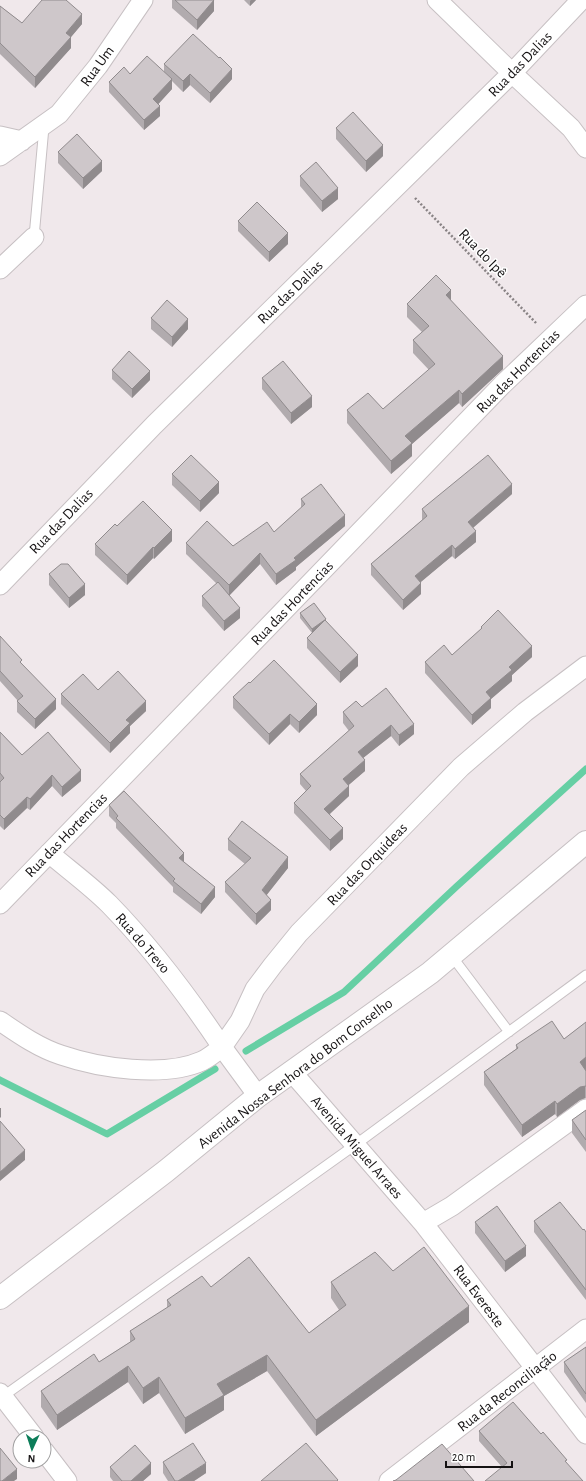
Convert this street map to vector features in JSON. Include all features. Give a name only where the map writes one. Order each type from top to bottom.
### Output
[{"type":"main road","name":"Avenida Nossa Senhora do Bom Conselho","points":[[0,1298],[291,1071],[430,973],[586,842]]},
{"type":"street","name":"Rua Um","points":[[0,156],[59,114],[98,66],[143,0]]},
{"type":"street","points":[[437,0],[571,128],[586,148]]},
{"type":"street","name":"Rua das Dalias","points":[[0,585],[154,425],[512,73],[581,0]]},
{"type":"street","points":[[0,136],[22,140]]},
{"type":"street","points":[[0,269],[34,237]]},
{"type":"street","name":"Rua das Hortencias","points":[[0,904],[502,385],[586,305]]},
{"type":"street","name":"Rua das Orquideas","points":[[0,1021],[28,1039],[61,1055],[100,1065],[142,1070],[177,1069],[203,1061],[222,1047],[240,1021],[256,989],[299,933],[461,767],[526,712],[586,666]]},
{"type":"street","name":"Rua do Trevo","points":[[49,853],[108,903],[137,935],[166,968],[222,1047]]},
{"type":"street","points":[[222,1047],[258,1096]]},
{"type":"street","name":"Avenida Miguel Arraes","points":[[291,1071],[423,1223]]},
{"type":"street","points":[[423,1223],[452,1206],[586,1109]]},
{"type":"street","name":"Rua Evereste","points":[[423,1223],[586,1434]]},
{"type":"street","name":"Rua da Reconciliação","points":[[389,1481],[586,1329]]},
{"type":"street","points":[[1,1396],[28,1429]]},
{"type":"street","points":[[52,1461],[68,1481]]},
{"type":"lane","points":[[34,237],[44,125]]},
{"type":"lane","points":[[451,956],[509,1032]]},
{"type":"lane","points":[[1,1396],[355,1145],[586,976]]},
{"type":"path","name":"Rua do Ipê","points":[[400,184],[551,339]]},
{"type":"building","points":[[42,0],[66,0],[82,14],[66,33],[71,37],[35,77],[0,43],[0,6],[22,23]]},
{"type":"building","points":[[175,0],[214,0],[197,20]]},
{"type":"building","points":[[193,34],[232,69],[210,93],[190,74],[183,81],[164,64]]},
{"type":"building","points":[[147,56],[172,79],[153,99],[160,106],[144,120],[109,82],[124,67],[130,74]]},
{"type":"building","points":[[353,112],[383,145],[366,161],[336,128]]},
{"type":"building","points":[[77,134],[102,161],[83,178],[58,152]]},
{"type":"building","points":[[316,162],[338,188],[322,201],[300,176]]},
{"type":"building","points":[[257,202],[288,233],[269,252],[238,221]]},
{"type":"building","points":[[436,275],[451,290],[446,295],[503,356],[462,394],[459,390],[405,436],[412,443],[391,461],[347,410],[368,393],[383,409],[435,364],[413,340],[429,326],[407,304]]},
{"type":"building","points":[[167,300],[188,319],[172,337],[151,318]]},
{"type":"building","points":[[129,351],[150,371],[132,389],[112,370]]},
{"type":"building","points":[[283,361],[312,396],[291,413],[262,378]]},
{"type":"building","points":[[191,455],[219,482],[200,501],[172,474]]},
{"type":"building","points":[[488,455],[512,484],[468,522],[476,531],[455,549],[452,545],[415,576],[421,583],[403,600],[371,564],[427,516],[422,509]]},
{"type":"building","points":[[321,484],[345,515],[294,558],[296,560],[276,574],[260,553],[229,585],[186,543],[207,521],[233,546],[267,522],[274,532],[305,504],[301,499]]},
{"type":"building","points":[[143,501],[172,530],[154,548],[153,547],[127,575],[95,544],[115,524],[117,526]]},
{"type":"building","points":[[61,564],[68,564],[85,584],[69,598],[49,574]]},
{"type":"building","points":[[218,582],[240,608],[224,621],[202,596]]},
{"type":"building","points":[[314,603],[326,619],[312,629],[300,613]]},
{"type":"building","points":[[498,610],[532,646],[509,667],[512,670],[486,692],[491,698],[472,715],[425,662],[444,645],[452,655],[482,628],[481,627]]},
{"type":"building","points":[[325,620],[358,655],[340,672],[307,638]]},
{"type":"building","points":[[0,636],[22,660],[20,662],[56,699],[35,719],[17,701],[23,696],[0,671]]},
{"type":"building","points":[[274,660],[317,704],[299,722],[290,714],[269,734],[233,697]]},
{"type":"building","points":[[118,671],[146,701],[126,720],[130,723],[110,743],[61,694],[83,674],[98,690]]},
{"type":"building","points":[[386,688],[414,724],[399,735],[391,725],[358,752],[365,760],[343,779],[349,786],[324,809],[343,828],[330,840],[294,803],[311,786],[300,774],[354,726],[343,712],[356,701],[362,707]]},
{"type":"building","points":[[0,732],[22,755],[48,732],[81,770],[62,787],[52,775],[30,799],[27,797],[4,819],[0,815],[0,782],[4,778],[0,773]]},
{"type":"building","points":[[124,791],[184,853],[179,858],[215,887],[201,904],[173,881],[175,879],[116,818],[118,816],[109,805]]},
{"type":"building","points":[[242,821],[288,857],[262,890],[271,900],[256,914],[225,882],[251,858],[228,839]]},
{"type":"building","points":[[552,1021],[564,1039],[586,1022],[586,1057],[580,1062],[586,1071],[586,1086],[580,1087],[557,1104],[555,1101],[522,1125],[484,1072],[518,1048],[516,1045]]},
{"type":"building","points":[[586,1110],[586,1140],[572,1120]]},
{"type":"building","points":[[0,1121],[25,1150],[0,1172]]},
{"type":"building","points":[[560,1202],[586,1232],[586,1290],[534,1221]]},
{"type":"building","points":[[497,1206],[526,1246],[505,1261],[475,1222]]},
{"type":"building","points":[[424,1247],[469,1306],[316,1420],[267,1355],[217,1384],[224,1395],[185,1418],[159,1377],[143,1388],[128,1366],[57,1415],[41,1391],[94,1354],[99,1362],[135,1339],[130,1331],[171,1305],[167,1300],[202,1276],[211,1287],[249,1257],[309,1333],[346,1305],[331,1282],[375,1252],[393,1271]]},
{"type":"building","points":[[586,1347],[586,1394],[564,1362]]},
{"type":"building","points":[[513,1402],[541,1434],[543,1432],[567,1460],[565,1461],[583,1481],[485,1481],[507,1463],[479,1431]]},
{"type":"building","points":[[193,1443],[206,1463],[178,1481],[175,1481],[163,1462]]},
{"type":"building","points":[[306,1443],[338,1480],[337,1481],[261,1481]]},
{"type":"building","points":[[442,1444],[474,1481],[393,1481],[396,1480]]},
{"type":"building","points":[[135,1445],[151,1463],[131,1481],[122,1481],[110,1467]]},
{"type":"building","points":[[0,1448],[12,1463],[12,1469],[17,1469],[0,1481]]},
{"type":"waterway","points":[[246,1051],[344,992],[456,887],[586,769]]},
{"type":"waterway","points":[[0,1080],[107,1134],[215,1069]]}]
